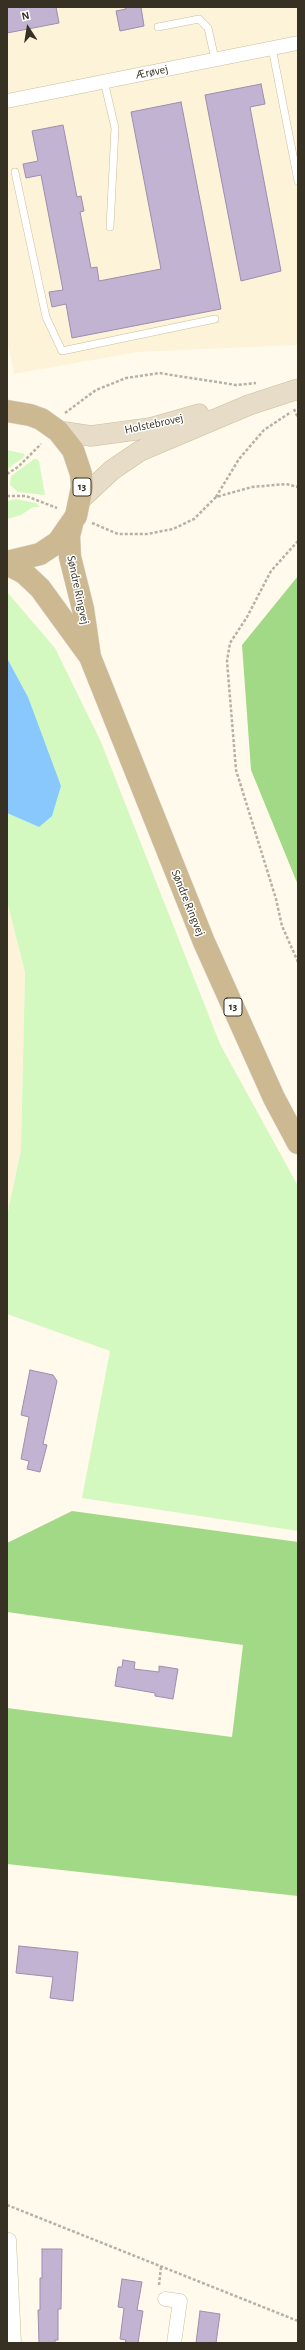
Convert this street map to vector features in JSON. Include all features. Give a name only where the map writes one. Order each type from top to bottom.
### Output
[{"type":"main road","name":"13","points":[[7,398],[55,421],[73,450],[81,474],[82,524],[66,533],[50,549],[29,559],[7,563]]},
{"type":"main road","points":[[7,411],[18,412],[55,421]]},
{"type":"main road","name":"Søndre Ringvej","points":[[82,524],[69,536],[70,557],[83,609],[90,657],[204,942],[274,1098],[298,1143]]},
{"type":"main road","name":"Søndre Ringvej","points":[[7,563],[24,573],[40,588],[90,657]]},
{"type":"street","name":"Ærøvej","points":[[7,101],[298,43]]},
{"type":"street","name":"Holstebrovej","points":[[81,499],[112,470],[140,451],[249,405],[298,389]]},
{"type":"street","name":"Holstebrovej","points":[[55,421],[91,436],[150,428],[210,411],[249,405]]},
{"type":"street","points":[[9,2240],[14,2343]]},
{"type":"street","points":[[165,2299],[180,2301],[174,2343]]},
{"type":"lane","points":[[158,27],[199,19],[208,28],[214,59]]},
{"type":"lane","points":[[272,48],[298,181]]},
{"type":"lane","points":[[104,81],[115,128],[110,227]]},
{"type":"lane","points":[[15,172],[46,317],[62,351],[215,319]]},
{"type":"path","points":[[55,421],[96,390],[132,377],[159,373],[236,385],[261,382]]},
{"type":"path","points":[[82,524],[118,534],[147,534],[173,529],[194,519],[216,497],[239,459],[264,430],[294,409],[298,408]]},
{"type":"path","points":[[294,409],[298,418]]},
{"type":"path","points":[[7,474],[18,467],[41,444]]},
{"type":"path","points":[[216,497],[252,487],[286,484],[298,487]]},
{"type":"path","points":[[7,492],[8,496],[26,496],[57,508]]},
{"type":"path","points":[[298,541],[271,571],[247,617],[230,643],[227,661],[236,770],[276,899],[282,926],[298,962]]},
{"type":"path","points":[[7,2205],[298,2321]]},
{"type":"shaded area","points":[[7,7],[298,7],[298,345],[137,352],[14,374],[7,339]]},
{"type":"shaded area","points":[[7,901],[25,972],[21,1150],[7,1216]]},
{"type":"green space","points":[[7,450],[25,454],[23,458],[7,469]]},
{"type":"green space","points":[[34,459],[39,461],[45,495],[18,492],[10,485],[11,476]]},
{"type":"green space","points":[[16,499],[36,503],[40,507],[33,507],[21,515],[7,519],[7,501]]},
{"type":"green space","points":[[298,576],[298,885],[251,770],[242,645]]},
{"type":"green space","points":[[7,592],[55,648],[101,742],[220,1044],[298,1186],[298,1531],[82,1498],[110,1351],[7,1314],[7,1216],[21,1150],[25,972],[7,901],[7,813],[39,827],[28,697],[7,658]]},
{"type":"green space","points":[[72,1511],[298,1542],[298,1896],[7,1864],[7,1708],[232,1737],[243,1645],[7,1612],[7,1543]]},
{"type":"water","points":[[7,658],[28,697],[61,786],[52,816],[39,827],[7,813]]},
{"type":"building","points":[[7,7],[56,7],[59,23],[7,33]]},
{"type":"building","points":[[125,7],[141,7],[144,26],[120,31],[116,11],[126,9]]},
{"type":"building","points":[[261,84],[265,104],[250,107],[281,271],[241,281],[205,95]]},
{"type":"building","points":[[181,102],[221,309],[72,338],[66,304],[52,307],[49,292],[63,290],[41,175],[26,178],[23,164],[38,161],[32,131],[63,125],[77,197],[81,196],[84,211],[80,212],[91,268],[97,267],[99,281],[161,269],[131,112]]},
{"type":"building","points":[[30,1370],[53,1375],[57,1381],[43,1444],[47,1445],[40,1472],[27,1469],[29,1461],[21,1459],[29,1417],[21,1415]]},
{"type":"building","points":[[123,1660],[135,1662],[134,1669],[159,1672],[159,1666],[178,1669],[173,1699],[155,1696],[155,1693],[115,1686],[118,1667],[122,1667]]},
{"type":"building","points":[[19,1946],[78,1952],[73,2001],[50,1998],[53,1977],[16,1973]]},
{"type":"building","points":[[42,2249],[62,2249],[61,2309],[58,2309],[58,2340],[55,2340],[55,2343],[39,2343],[38,2310],[40,2310]]},
{"type":"building","points":[[122,2279],[142,2282],[137,2310],[143,2311],[138,2343],[125,2343],[126,2340],[120,2339],[124,2308],[118,2307]]},
{"type":"building","points":[[200,2311],[220,2314],[216,2343],[196,2343]]}]
